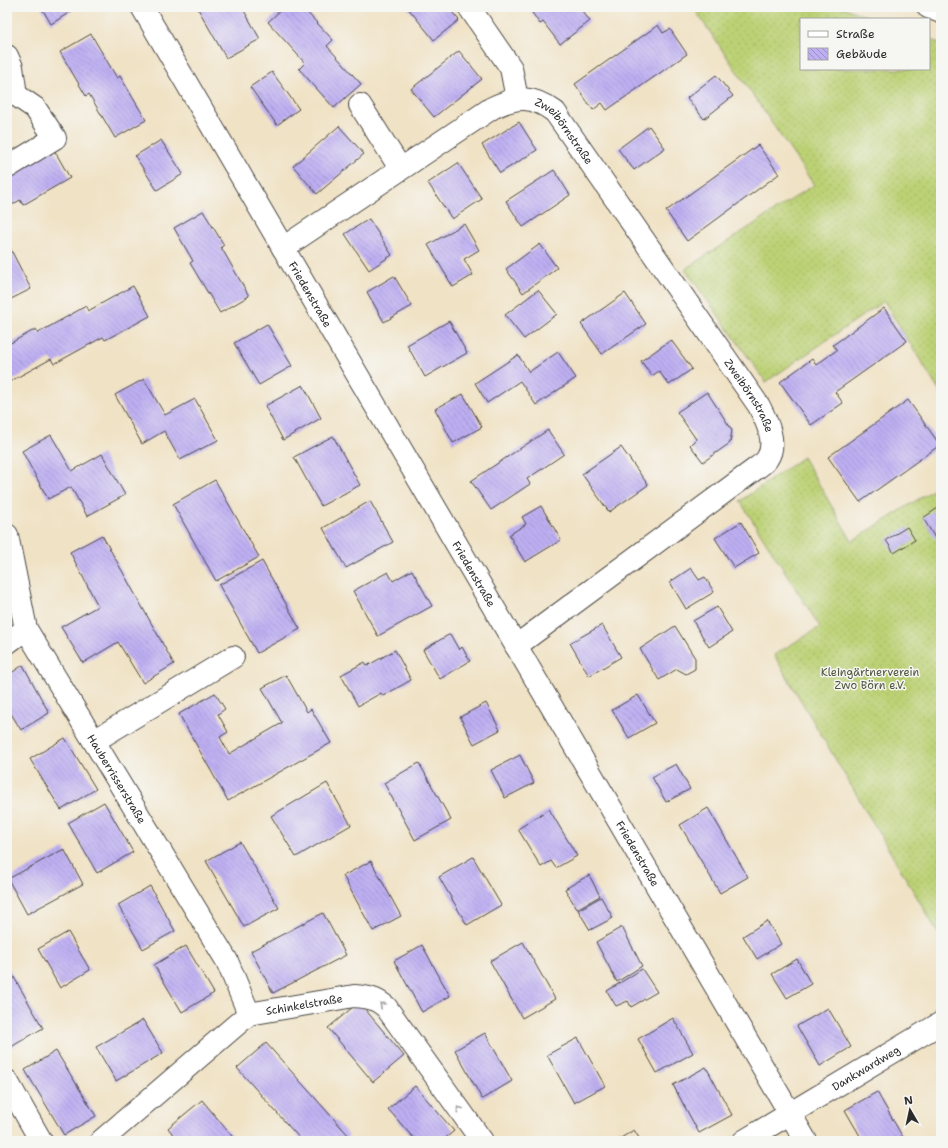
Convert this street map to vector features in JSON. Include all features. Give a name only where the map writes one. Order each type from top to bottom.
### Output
[{"type":"main road","name":"Friedenstraße","points":[[142,7],[806,1141]]},
{"type":"main road","name":"Zweibörnstraße","points":[[469,7],[511,68],[517,99]]},
{"type":"main road","points":[[928,7],[941,12]]},
{"type":"main road","points":[[7,56],[12,67],[16,95],[35,108],[55,138],[8,167],[7,165]]},
{"type":"main road","name":"Zweibörnstraße","points":[[283,248],[400,168],[492,108],[517,99],[534,101],[543,104],[554,112],[758,406],[766,420],[770,432],[772,444],[767,460],[516,646]]},
{"type":"main road","points":[[360,105],[400,168]]},
{"type":"main road","name":"Hauberrisserstraße","points":[[7,535],[26,629],[227,961],[250,1014]]},
{"type":"main road","points":[[7,643],[26,629]]},
{"type":"main road","points":[[94,741],[233,657]]},
{"type":"main road","name":"Schinkelstraße","points":[[101,1141],[250,1014],[354,996],[367,997],[378,1001],[386,1007],[482,1141]]},
{"type":"main road","name":"Dankwardweg","points":[[744,1141],[941,1023]]},
{"type":"main road","points":[[7,1082],[42,1141]]},
{"type":"green space","points":[[693,7],[842,7],[872,18],[800,18],[800,70],[930,70],[930,39],[941,44],[941,394],[884,301],[766,382],[685,269],[814,185]]},
{"type":"green space","name":"Kleingärtnerverein Zwo Börn e.V.","points":[[803,457],[852,541],[941,485],[941,938],[774,655],[820,627],[740,501]]},
{"type":"building","points":[[41,7],[78,7],[51,24]]},
{"type":"building","points":[[197,7],[242,7],[260,39],[226,58]]},
{"type":"building","points":[[284,7],[302,7],[333,40],[327,46],[361,84],[334,108],[299,69],[305,63],[268,22]]},
{"type":"building","points":[[407,7],[448,7],[459,20],[434,40]]},
{"type":"building","points":[[528,7],[579,7],[590,21],[560,44],[543,22],[540,24]]},
{"type":"building","points":[[658,25],[663,33],[670,29],[687,54],[607,110],[602,103],[593,110],[575,84]]},
{"type":"building","points":[[91,34],[117,78],[120,76],[146,120],[115,138],[89,94],[86,96],[60,52]]},
{"type":"building","points":[[459,51],[482,79],[434,117],[411,89]]},
{"type":"building","points":[[272,72],[299,109],[277,125],[250,87]]},
{"type":"building","points":[[716,75],[733,96],[704,119],[687,98]]},
{"type":"building","points":[[519,122],[537,150],[500,173],[482,145]]},
{"type":"building","points":[[339,126],[364,154],[317,194],[293,166]]},
{"type":"building","points":[[649,126],[665,148],[634,170],[618,149]]},
{"type":"building","points":[[161,140],[183,174],[157,190],[135,156]]},
{"type":"building","points":[[758,145],[779,174],[687,241],[666,211]]},
{"type":"building","points":[[53,148],[70,178],[23,205],[20,200],[7,208],[7,175]]},
{"type":"building","points":[[458,163],[482,199],[452,219],[428,183]]},
{"type":"building","points":[[554,170],[570,195],[523,227],[506,201]]},
{"type":"building","points":[[203,211],[224,245],[221,247],[249,296],[220,313],[190,263],[193,261],[174,228]]},
{"type":"building","points":[[369,219],[392,255],[369,270],[345,234]]},
{"type":"building","points":[[464,224],[479,250],[464,259],[473,275],[453,287],[428,245]]},
{"type":"building","points":[[7,242],[31,289],[7,301]]},
{"type":"building","points":[[540,244],[557,268],[523,293],[506,269]]},
{"type":"building","points":[[394,276],[412,306],[384,322],[367,292]]},
{"type":"building","points":[[133,286],[150,316],[105,340],[103,337],[54,364],[51,359],[7,383],[7,345],[36,329],[38,333],[86,306],[88,311]]},
{"type":"building","points":[[538,290],[557,314],[524,339],[505,315]]},
{"type":"building","points":[[625,293],[646,324],[602,354],[581,324]]},
{"type":"building","points":[[884,308],[907,341],[835,392],[843,403],[811,425],[780,382],[812,359],[816,365],[837,350],[833,345]]},
{"type":"building","points":[[449,321],[467,353],[425,377],[407,345]]},
{"type":"building","points":[[267,324],[292,366],[259,385],[234,343]]},
{"type":"building","points":[[671,340],[692,369],[669,385],[659,371],[652,376],[641,361]]},
{"type":"building","points":[[558,352],[576,378],[536,405],[520,381],[487,403],[475,383],[518,355],[529,372]]},
{"type":"building","points":[[144,379],[165,415],[195,399],[218,440],[180,460],[164,431],[142,444],[115,395]]},
{"type":"building","points":[[303,385],[321,418],[283,440],[265,406]]},
{"type":"building","points":[[707,392],[732,430],[730,443],[703,462],[690,445],[696,439],[677,412]]},
{"type":"building","points":[[463,394],[482,427],[453,443],[435,409]]},
{"type":"building","points":[[908,400],[940,445],[860,502],[828,457]]},
{"type":"building","points":[[548,430],[564,454],[527,479],[530,484],[491,510],[471,481]]},
{"type":"building","points":[[51,435],[72,471],[102,454],[125,495],[87,516],[71,487],[48,499],[22,451]]},
{"type":"building","points":[[333,436],[360,485],[321,506],[294,457]]},
{"type":"building","points":[[621,447],[648,485],[609,512],[582,474]]},
{"type":"building","points":[[215,480],[259,557],[216,581],[173,504]]},
{"type":"building","points":[[370,501],[393,542],[346,568],[323,528]]},
{"type":"building","points":[[541,506],[561,540],[525,562],[509,535],[526,524],[522,517]]},
{"type":"building","points":[[941,506],[941,548],[923,518]]},
{"type":"building","points":[[741,522],[759,553],[734,568],[715,538]]},
{"type":"building","points":[[907,527],[915,540],[894,553],[886,540]]},
{"type":"building","points":[[102,535],[174,664],[143,683],[118,642],[83,663],[61,627],[98,606],[70,552]]},
{"type":"building","points":[[262,561],[300,629],[257,653],[219,585]]},
{"type":"building","points":[[691,568],[699,580],[705,577],[714,592],[686,609],[670,582]]},
{"type":"building","points":[[412,570],[432,606],[378,636],[353,591],[388,572],[393,581]]},
{"type":"building","points":[[717,607],[732,632],[709,647],[693,621]]},
{"type":"building","points":[[602,625],[621,657],[589,676],[570,643]]},
{"type":"building","points":[[675,626],[695,658],[695,669],[686,674],[677,669],[659,680],[640,649]]},
{"type":"building","points":[[450,634],[459,650],[462,647],[470,661],[440,679],[423,650]]},
{"type":"building","points":[[395,650],[411,680],[383,696],[381,693],[358,706],[341,675],[365,662],[367,666]]},
{"type":"building","points":[[23,665],[49,713],[21,730],[7,707],[7,676]]},
{"type":"building","points":[[286,675],[307,712],[311,709],[331,743],[228,801],[179,714],[215,693],[225,709],[218,714],[228,732],[220,737],[229,754],[282,723],[262,688]]},
{"type":"building","points":[[638,695],[655,723],[629,738],[612,710]]},
{"type":"building","points":[[486,703],[500,730],[474,744],[460,717]]},
{"type":"building","points":[[65,738],[96,789],[61,810],[30,759]]},
{"type":"building","points":[[520,755],[534,783],[505,798],[491,770]]},
{"type":"building","points":[[419,763],[451,820],[415,840],[384,783]]},
{"type":"building","points":[[676,764],[690,789],[666,802],[652,777]]},
{"type":"building","points":[[327,783],[351,825],[296,857],[271,816]]},
{"type":"building","points":[[104,802],[133,852],[97,873],[68,823]]},
{"type":"building","points":[[708,808],[748,877],[720,893],[680,825]]},
{"type":"building","points":[[549,809],[577,856],[556,868],[551,861],[541,867],[518,829]]},
{"type":"building","points":[[240,842],[279,908],[244,927],[206,861]]},
{"type":"building","points":[[64,849],[83,884],[27,914],[8,879]]},
{"type":"building","points":[[473,857],[501,905],[467,925],[439,877]]},
{"type":"building","points":[[371,861],[401,916],[373,931],[343,876]]},
{"type":"building","points":[[589,875],[600,896],[577,909],[565,889]]},
{"type":"building","points":[[150,886],[175,931],[143,949],[118,905]]},
{"type":"building","points":[[601,897],[613,918],[590,930],[578,910]]},
{"type":"building","points":[[323,913],[346,955],[273,993],[251,951]]},
{"type":"building","points":[[767,921],[781,944],[757,959],[743,936]]},
{"type":"building","points":[[622,927],[642,966],[617,982],[596,942]]},
{"type":"building","points":[[68,932],[90,970],[60,988],[38,949]]},
{"type":"building","points":[[523,942],[555,999],[522,1018],[490,961]]},
{"type":"building","points":[[422,945],[450,996],[422,1012],[394,961]]},
{"type":"building","points":[[186,946],[214,993],[182,1012],[154,965]]},
{"type":"building","points":[[797,959],[811,984],[787,998],[772,974]]},
{"type":"building","points":[[7,965],[43,1028],[11,1047],[7,1040]]},
{"type":"building","points":[[642,969],[657,992],[631,1007],[628,1001],[616,1006],[607,991]]},
{"type":"building","points":[[359,1002],[404,1056],[373,1082],[328,1028]]},
{"type":"building","points":[[828,1008],[851,1047],[820,1066],[797,1026]]},
{"type":"building","points":[[673,1018],[693,1053],[657,1073],[638,1039]]},
{"type":"building","points":[[143,1020],[163,1053],[116,1081],[96,1047]]},
{"type":"building","points":[[485,1033],[512,1081],[482,1099],[455,1050]]},
{"type":"building","points":[[578,1038],[605,1086],[574,1103],[547,1055]]},
{"type":"building","points":[[266,1043],[349,1136],[343,1141],[302,1141],[237,1068]]},
{"type":"building","points":[[56,1051],[96,1116],[64,1135],[25,1070]]},
{"type":"building","points":[[706,1067],[732,1115],[699,1133],[673,1085]]},
{"type":"building","points":[[415,1086],[454,1131],[442,1141],[416,1141],[388,1109]]},
{"type":"building","points":[[877,1092],[905,1141],[863,1141],[845,1110]]},
{"type":"building","points":[[202,1100],[236,1141],[178,1141],[168,1128]]},
{"type":"building","points":[[634,1130],[641,1141],[616,1141]]}]
